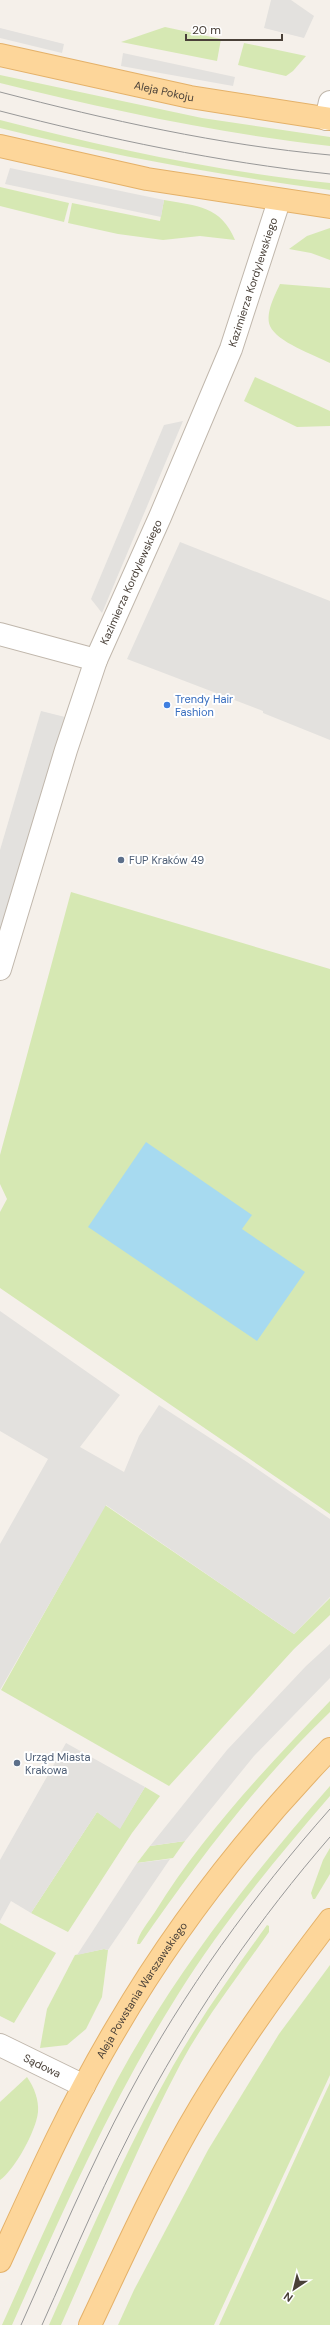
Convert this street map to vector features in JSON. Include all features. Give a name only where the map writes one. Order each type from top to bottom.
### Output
[{"type":"main road","name":"Aleja Pokoju","points":[[0,55],[190,97],[329,113]]},
{"type":"main road","points":[[0,146],[147,179],[279,201],[330,207]]},
{"type":"main road","name":"Aleja Powstania Warszawskiego","points":[[0,2261],[45,2163],[84,2086],[117,2026],[160,1958],[212,1885],[256,1830],[330,1749]]},
{"type":"main road","points":[[90,2325],[162,2177],[200,2108],[271,1997],[330,1920]]},
{"type":"street","name":"Kazimierza Kordylewskiego","points":[[0,969],[66,750],[96,660],[160,518],[231,349],[279,201]]},
{"type":"street","points":[[0,634],[96,660]]},
{"type":"street","name":"Sądowa","points":[[0,2045],[84,2086]]},
{"type":"green space","points":[[165,27],[221,39],[217,61],[121,42]]},
{"type":"green space","points":[[244,43],[306,56],[293,71],[286,76],[238,65]]},
{"type":"green space","points":[[0,75],[202,118],[330,137],[330,146],[288,141],[164,120],[0,83]]},
{"type":"green space","points":[[0,120],[82,140],[205,166],[330,183],[330,190],[247,178],[123,156],[0,128]]},
{"type":"green space","points":[[0,187],[69,203],[64,222],[0,206]]},
{"type":"green space","points":[[164,200],[197,206],[215,214],[223,220],[235,240],[200,236],[163,240],[118,234],[68,223],[72,203],[160,221]]},
{"type":"green space","points":[[330,228],[330,260],[311,253],[289,249],[307,236]]},
{"type":"green space","points":[[280,284],[330,288],[330,363],[288,343],[274,332],[270,326],[270,310]]},
{"type":"green space","points":[[255,377],[330,411],[330,426],[297,427],[244,401]]},
{"type":"green space","points":[[71,892],[330,969],[330,1514],[0,1288],[0,1212],[7,1199],[0,1184],[0,1155]]},
{"type":"green space","points":[[105,1505],[294,1634],[330,1598],[330,1615],[294,1649],[169,1786],[1,1690]]},
{"type":"green space","points":[[330,1701],[330,1712],[303,1739],[253,1795],[183,1883],[140,1944],[137,1944],[142,1932],[174,1883],[215,1828],[260,1776]]},
{"type":"green space","points":[[330,1786],[330,1796],[249,1893],[230,1918],[177,1996],[130,2076],[88,2158],[12,2325],[2,2325],[87,2140],[117,2080],[140,2040],[189,1964],[215,1927],[271,1855]]},
{"type":"green space","points":[[145,1787],[160,1796],[132,1833],[68,1932],[31,1913],[97,1812],[120,1828]]},
{"type":"green space","points":[[185,1841],[173,1858],[137,1863],[150,1846]]},
{"type":"green space","points":[[330,1848],[330,1874],[315,1899],[313,1899],[311,1893],[323,1860]]},
{"type":"green space","points":[[0,1923],[56,1953],[14,2023],[0,2016]]},
{"type":"green space","points":[[267,1925],[269,1926],[269,1932],[212,2013],[181,2063],[134,2160],[61,2325],[49,2325],[108,2194],[156,2097],[206,2012]]},
{"type":"green space","points":[[104,1949],[108,1950],[102,1997],[86,2029],[67,2045],[40,2048],[47,2009],[75,1955]]},
{"type":"green space","points":[[330,1965],[330,2075],[214,2325],[118,2325],[134,2290],[208,2150],[279,2034]]},
{"type":"green space","points":[[27,2077],[37,2098],[38,2112],[36,2120],[29,2139],[18,2159],[6,2175],[0,2180],[0,2102]]},
{"type":"green space","points":[[330,2083],[330,2325],[219,2325],[322,2100]]},
{"type":"shaded area","points":[[271,0],[291,0],[314,16],[304,38],[264,28]]},
{"type":"shaded area","points":[[0,28],[64,44],[62,53],[0,38]]},
{"type":"shaded area","points":[[123,53],[235,77],[233,86],[121,66]]},
{"type":"shaded area","points":[[10,168],[164,200],[161,217],[5,184]]},
{"type":"shaded area","points":[[183,421],[102,613],[91,599],[164,425]]},
{"type":"shaded area","points":[[180,542],[330,601],[330,740],[263,713],[263,711],[127,659]]},
{"type":"shaded area","points":[[41,711],[65,717],[0,931],[0,850]]},
{"type":"shaded area","points":[[0,1311],[120,1395],[80,1447],[124,1472],[139,1436],[159,1405],[247,1462],[330,1519],[330,1597],[294,1634],[106,1505],[0,1690],[0,1544],[48,1459],[0,1431]]},
{"type":"shaded area","points":[[330,1644],[330,1678],[254,1756],[185,1841],[150,1846],[227,1750],[306,1666]]},
{"type":"shaded area","points":[[66,1743],[145,1787],[120,1829],[97,1812],[31,1913],[11,1901],[0,1921],[0,1860]]},
{"type":"shaded area","points":[[170,1859],[108,1950],[104,1949],[77,1955],[137,1863]]},
{"type":"water","points":[[146,1142],[252,1215],[242,1229],[305,1272],[257,1341],[88,1227]]},
{"type":"tram line","points":[[0,92],[123,122],[205,138],[288,151],[330,155]]},
{"type":"tram line","points":[[0,111],[82,131],[205,156],[330,174]]},
{"type":"tram line","points":[[21,2325],[100,2150],[150,2056],[196,1982],[247,1910],[330,1809]]},
{"type":"tram line","points":[[42,2325],[118,2158],[166,2067],[208,1998],[254,1932],[330,1837]]},
{"type":"place","name":"Trendy Hair Fashion","points":[[167,705]]},
{"type":"place","name":"FUP Kraków 49","points":[[121,860]]},
{"type":"place","name":"Urząd Miasta Krakowa","points":[[17,1763]]}]
